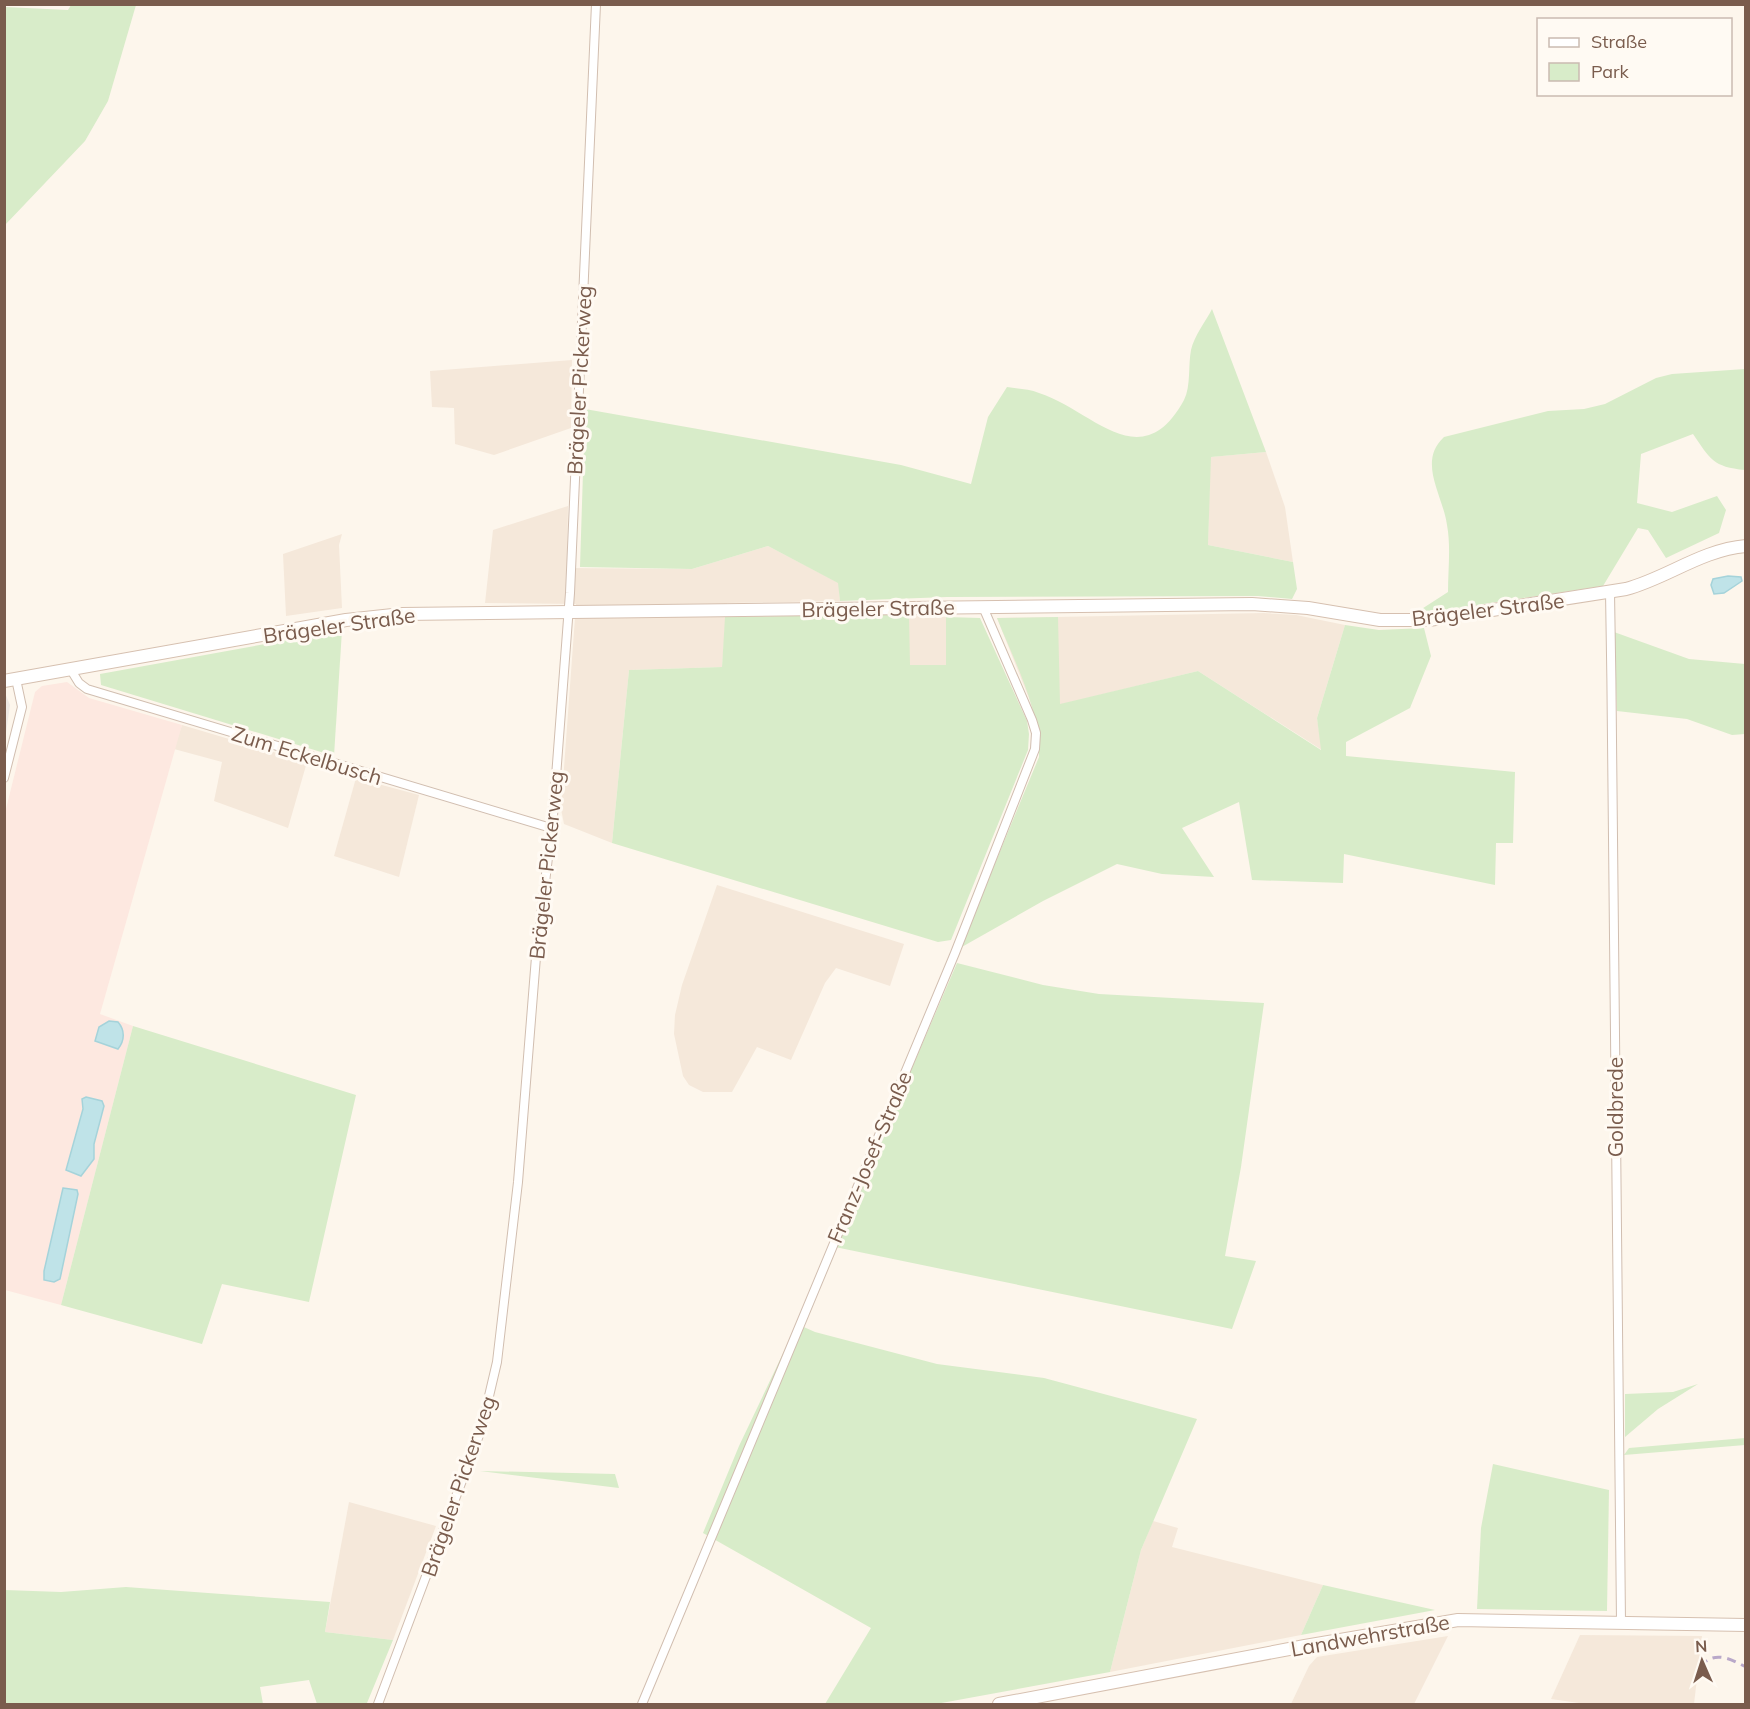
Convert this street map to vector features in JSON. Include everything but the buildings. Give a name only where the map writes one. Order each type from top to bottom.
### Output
[{"type":"street","name":"Brägeler Pickerweg","points":[[378,1704],[490,1402],[497,1362],[517,1193],[536,957],[551,828],[568,612],[596,4]]},
{"type":"street","name":"Brägeler Straße","points":[[10,680],[373,616],[1252,604],[1308,608],[1380,620],[1445,618],[1641,585],[1716,551],[1746,546]]},
{"type":"street","name":"Goldbrede","points":[[1610,592],[1616,956],[1615,1191],[1621,1622]]},
{"type":"street","name":"Franz-Josef-Straße","points":[[642,1704],[950,964],[1035,749],[1032,720],[983,607]]},
{"type":"street","name":"Zum Eckelbusch","points":[[71,670],[79,683],[87,689],[551,828]]},
{"type":"street","points":[[4,778],[22,707],[10,680]]},
{"type":"street","name":"Landwehrstraße","points":[[999,1704],[1305,1646],[1458,1620],[1746,1625]]},
{"type":"shaded area","points":[[572,360],[571,428],[494,455],[455,444],[454,408],[432,407],[430,371]]},
{"type":"shaded area","points":[[1266,452],[1285,507],[1293,562],[1208,545],[1210,457]]},
{"type":"shaded area","points":[[568,506],[567,568],[692,569],[768,546],[839,583],[840,601],[727,603],[722,667],[629,670],[612,843],[564,824],[561,809],[576,604],[485,603],[493,530]]},
{"type":"shaded area","points":[[342,534],[339,545],[342,608],[286,616],[283,554]]},
{"type":"shaded area","points":[[1264,613],[1296,615],[1345,625],[1317,718],[1322,750],[1198,671],[1034,711],[997,618]]},
{"type":"shaded area","points":[[909,614],[946,617],[946,665],[909,665]]},
{"type":"shaded area","points":[[67,682],[89,698],[182,725],[100,1014],[133,1026],[61,1305],[5,1290],[5,813],[35,692],[42,686]]},
{"type":"shaded area","points":[[4,693],[10,705],[5,740]]},
{"type":"shaded area","points":[[182,725],[307,762],[288,828],[214,801],[222,762],[174,749]]},
{"type":"shaded area","points":[[356,778],[419,795],[399,877],[334,856]]},
{"type":"shaded area","points":[[717,885],[904,944],[890,986],[836,968],[825,983],[791,1060],[757,1047],[732,1092],[703,1092],[689,1085],[683,1076],[674,1034],[675,1015],[682,985]]},
{"type":"shaded area","points":[[349,1502],[436,1526],[393,1640],[325,1632]]},
{"type":"shaded area","points":[[1153,1521],[1178,1528],[1172,1547],[1323,1585],[1301,1635],[1110,1672],[1141,1550]]},
{"type":"shaded area","points":[[1580,1635],[1702,1636],[1694,1704],[1586,1704],[1551,1699]]},
{"type":"shaded area","points":[[1448,1636],[1414,1704],[1291,1704],[1309,1666],[1317,1657]]},
{"type":"green space","points":[[71,5],[136,5],[108,101],[85,141],[5,225],[5,7],[68,10]]},
{"type":"green space","points":[[1212,309],[1266,452],[1211,457],[1208,545],[1293,562],[1297,589],[1292,599],[1258,596],[947,597],[840,601],[838,583],[768,546],[692,569],[580,567],[585,409],[901,465],[971,484],[988,417],[1007,387],[1039,393],[1115,432],[1133,437],[1151,434],[1168,423],[1184,400],[1193,345]]},
{"type":"green space","points":[[1745,369],[1745,470],[1726,467],[1713,460],[1693,434],[1641,454],[1637,503],[1672,512],[1717,496],[1726,510],[1719,533],[1666,558],[1648,530],[1638,528],[1603,586],[1417,612],[1448,592],[1448,533],[1432,468],[1436,447],[1444,437],[1548,411],[1584,409],[1605,404],[1656,378],[1672,374]]},
{"type":"green space","points":[[909,614],[910,665],[946,665],[946,617],[980,618],[1027,721],[1029,734],[1028,750],[951,940],[938,942],[612,843],[629,670],[722,667],[725,617]]},
{"type":"green space","points":[[1058,617],[1060,704],[1198,671],[1321,750],[1317,718],[1345,625],[1379,630],[1424,628],[1431,656],[1410,708],[1346,742],[1346,756],[1515,772],[1513,843],[1496,843],[1495,885],[1344,854],[1343,883],[1252,880],[1239,802],[1182,828],[1214,877],[1162,874],[1117,864],[1043,901],[960,948],[1039,757],[1031,703],[997,618]]},
{"type":"green space","points":[[342,630],[334,756],[101,685],[100,674]]},
{"type":"green space","points":[[1614,632],[1689,659],[1745,664],[1745,734],[1732,735],[1687,719],[1617,711]]},
{"type":"green space","points":[[957,963],[1043,985],[1099,994],[1264,1003],[1241,1167],[1225,1256],[1256,1261],[1232,1329],[835,1247]]},
{"type":"green space","points":[[133,1026],[356,1095],[309,1302],[222,1284],[202,1344],[61,1305]]},
{"type":"green space","points":[[797,1324],[815,1332],[937,1364],[1044,1378],[1197,1419],[1141,1550],[1110,1672],[936,1704],[825,1704],[871,1628],[703,1533],[739,1446]]},
{"type":"green space","points":[[1698,1384],[1658,1409],[1625,1437],[1625,1394],[1673,1392]]},
{"type":"green space","points":[[1745,1438],[1745,1445],[1624,1455],[1629,1448]]},
{"type":"green space","points":[[1493,1464],[1609,1490],[1607,1611],[1477,1609],[1481,1528]]},
{"type":"green space","points":[[480,1471],[615,1474],[619,1488]]},
{"type":"green space","points":[[1323,1585],[1435,1610],[1301,1635]]},
{"type":"green space","points":[[126,1587],[330,1602],[325,1632],[393,1640],[367,1703],[317,1704],[309,1680],[260,1687],[263,1704],[5,1704],[5,1590],[61,1592]]},
{"type":"water","points":[[1728,576],[1741,577],[1742,581],[1724,593],[1714,594],[1711,585],[1713,579]]},
{"type":"water","points":[[109,1021],[118,1022],[122,1028],[123,1039],[118,1049],[95,1041],[99,1027]]},
{"type":"water","points":[[86,1097],[102,1101],[104,1106],[94,1144],[94,1159],[81,1176],[66,1170],[83,1109],[82,1099]]},
{"type":"water","points":[[63,1188],[77,1190],[78,1194],[60,1279],[54,1282],[44,1280],[44,1271]]},
{"type":"railway","points":[[1703,1668],[1704,1663],[1709,1659],[1719,1657],[1730,1659],[1746,1667]]}]
